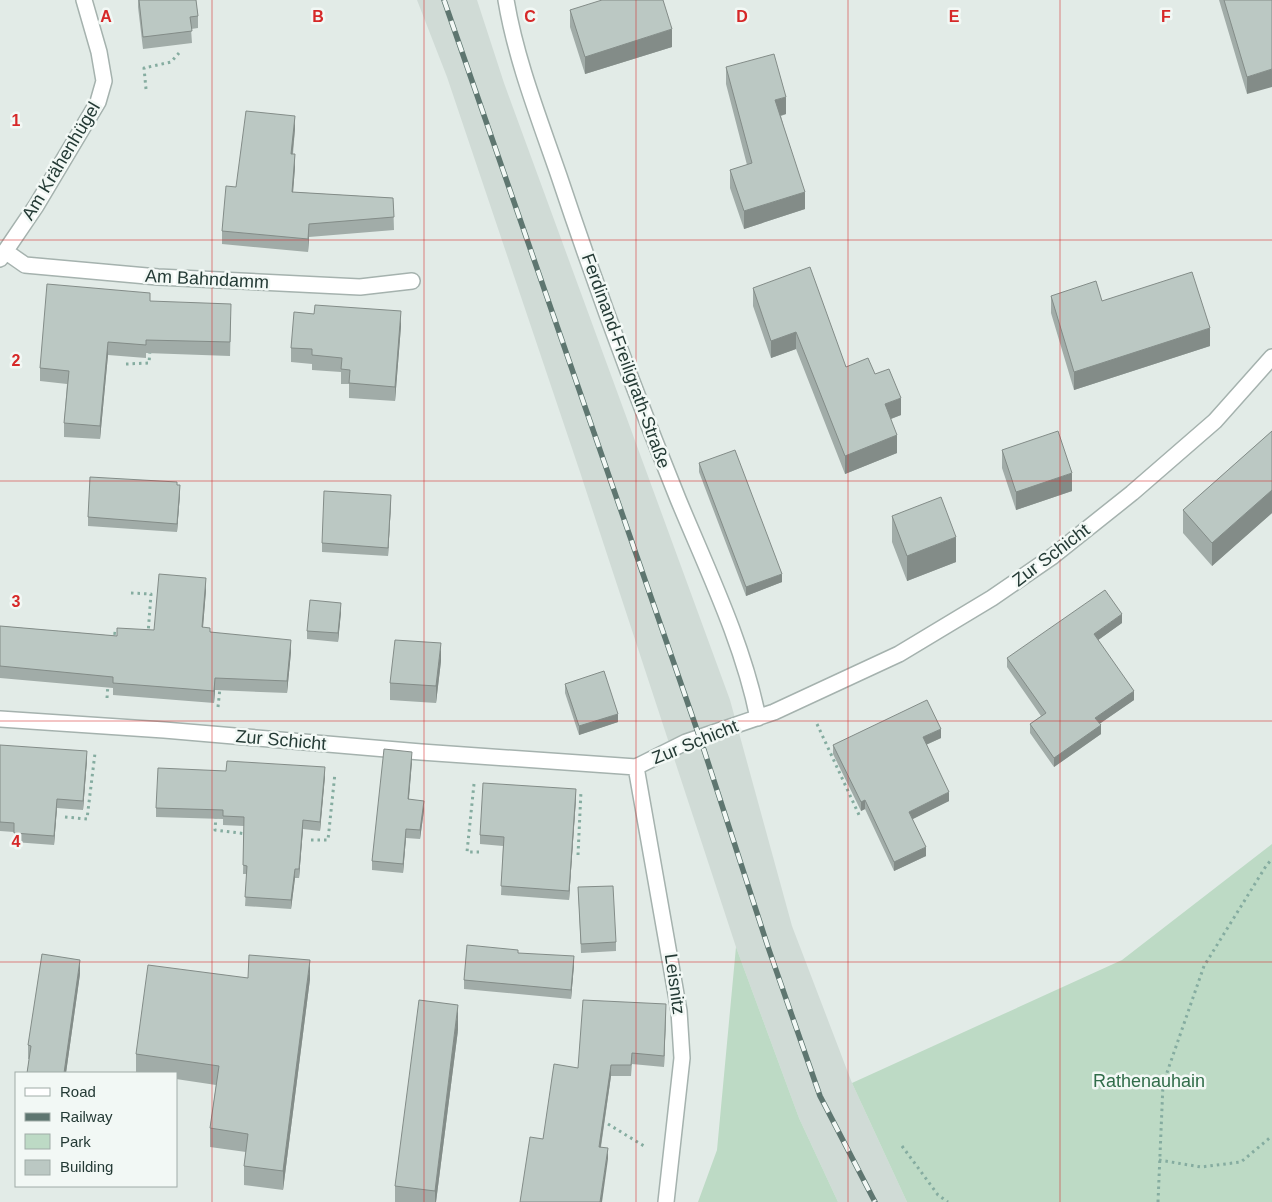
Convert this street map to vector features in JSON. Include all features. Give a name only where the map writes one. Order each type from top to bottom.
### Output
[{"type":"street","name":"Am Krähenhügel","points":[[2,255],[40,198],[98,102],[104,81],[99,52],[84,0]]},
{"type":"street","name":"Ferdinand-Freiligrath-Straße","points":[[506,0],[513,40],[578,233],[666,468],[716,591],[752,690],[758,718]]},
{"type":"street","name":"Am Bahndamm","points":[[2,255],[25,264],[158,277],[360,287],[412,281]]},
{"type":"street","name":"Zur Schicht","points":[[0,719],[164,730],[636,768],[686,742],[774,712],[899,654],[992,598],[1053,556],[1132,493],[1215,421],[1272,357]]},
{"type":"street","name":"Leisnitz","points":[[636,768],[680,1011],[682,1058],[666,1202]]},
{"type":"path","points":[[146,90],[144,68],[171,62],[179,53]]},
{"type":"path","points":[[126,364],[149,363],[151,343]]},
{"type":"path","points":[[131,593],[151,594],[148,635],[139,635]]},
{"type":"path","points":[[111,643],[112,633],[130,634]]},
{"type":"path","points":[[218,708],[221,679]]},
{"type":"path","points":[[107,700],[108,681]]},
{"type":"path","points":[[815,718],[860,816]]},
{"type":"path","points":[[65,817],[87,819],[96,747]]},
{"type":"path","points":[[312,840],[328,840],[336,764]]},
{"type":"path","points":[[475,776],[467,852],[479,852]]},
{"type":"path","points":[[576,790],[582,791],[578,856]]},
{"type":"path","points":[[217,812],[215,830],[249,834]]},
{"type":"path","points":[[1158,1202],[1162,1084],[1204,966],[1272,859]]},
{"type":"path","points":[[608,1124],[646,1147]]},
{"type":"path","points":[[1159,1160],[1201,1167],[1241,1162],[1272,1136]]},
{"type":"path","points":[[902,1146],[938,1195],[948,1202]]},
{"type":"shaded area","points":[[417,0],[477,0],[504,83],[730,700],[792,926],[852,1083],[907,1202],[838,1202],[799,1118],[736,947],[580,472],[447,77]]},
{"type":"green space","name":"Rathenauhain","points":[[1272,844],[1272,1202],[907,1202],[852,1083],[1122,960]]},
{"type":"green space","points":[[736,947],[799,1118],[838,1202],[698,1202],[717,1150]]},
{"type":"building","points":[[139,0],[196,0],[198,16],[190,17],[192,31],[143,37]]},
{"type":"building","points":[[602,0],[663,0],[672,29],[585,57],[570,10]]},
{"type":"building","points":[[1224,0],[1272,0],[1272,69],[1247,77]]},
{"type":"building","points":[[774,54],[786,97],[775,100],[805,192],[744,211],[730,170],[752,163],[726,67]]},
{"type":"building","points":[[246,111],[295,116],[291,154],[295,154],[292,192],[393,198],[394,217],[309,224],[308,239],[222,231],[226,186],[236,187]]},
{"type":"building","points":[[810,267],[846,367],[868,358],[875,374],[889,369],[901,398],[885,404],[897,435],[845,456],[796,332],[771,341],[753,288]]},
{"type":"building","points":[[1192,272],[1210,328],[1074,372],[1051,296],[1096,281],[1102,301]]},
{"type":"building","points":[[47,284],[150,293],[150,301],[231,304],[230,342],[146,340],[146,345],[108,342],[100,426],[64,423],[69,371],[40,368]]},
{"type":"building","points":[[315,305],[401,311],[395,387],[349,383],[350,370],[341,369],[342,358],[312,355],[312,349],[291,348],[294,312],[314,314]]},
{"type":"building","points":[[1058,431],[1072,473],[1016,492],[1002,450]]},
{"type":"building","points":[[1272,431],[1272,490],[1212,543],[1183,510]]},
{"type":"building","points":[[735,450],[782,574],[746,587],[699,463]]},
{"type":"building","points":[[90,477],[177,482],[177,485],[180,485],[177,524],[88,517]]},
{"type":"building","points":[[324,491],[391,495],[388,548],[322,543]]},
{"type":"building","points":[[941,497],[956,537],[907,556],[892,516]]},
{"type":"building","points":[[159,574],[206,578],[202,627],[210,628],[210,632],[291,640],[287,681],[215,678],[214,691],[113,683],[113,677],[0,666],[0,626],[117,636],[117,628],[154,630]]},
{"type":"building","points":[[1105,590],[1122,614],[1094,634],[1134,691],[1095,718],[1101,725],[1054,758],[1030,724],[1046,713],[1007,658]]},
{"type":"building","points":[[310,600],[341,603],[338,633],[307,631]]},
{"type":"building","points":[[395,640],[441,643],[436,686],[390,683]]},
{"type":"building","points":[[604,671],[618,714],[579,726],[565,684]]},
{"type":"building","points":[[927,700],[941,729],[923,737],[949,792],[909,812],[926,847],[894,862],[865,800],[861,802],[833,745]]},
{"type":"building","points":[[0,745],[87,751],[83,801],[57,799],[54,836],[14,833],[14,823],[0,822]]},
{"type":"building","points":[[384,749],[412,752],[408,799],[424,801],[420,830],[406,829],[403,864],[372,861]]},
{"type":"building","points":[[227,761],[325,767],[320,822],[303,820],[299,869],[295,869],[291,900],[245,897],[247,866],[243,865],[244,817],[223,816],[223,810],[156,808],[158,768],[226,771]]},
{"type":"building","points":[[483,783],[576,789],[569,891],[501,886],[504,837],[480,835]]},
{"type":"building","points":[[613,886],[616,942],[581,944],[578,887]]},
{"type":"building","points":[[467,945],[518,950],[518,953],[574,956],[571,990],[464,980]]},
{"type":"building","points":[[42,954],[80,960],[64,1072],[27,1072],[31,1046],[28,1045]]},
{"type":"building","points":[[249,955],[310,960],[283,1171],[244,1166],[248,1134],[210,1128],[219,1066],[136,1054],[148,965],[248,978]]},
{"type":"building","points":[[419,1000],[458,1005],[435,1191],[395,1186]]},
{"type":"building","points":[[583,1000],[666,1004],[664,1056],[632,1053],[631,1065],[611,1065],[599,1147],[608,1148],[600,1202],[520,1202],[530,1137],[543,1139],[554,1064],[578,1068]]},
{"type":"railway","points":[[444,0],[704,750],[768,947],[820,1096],[875,1202]]}]
